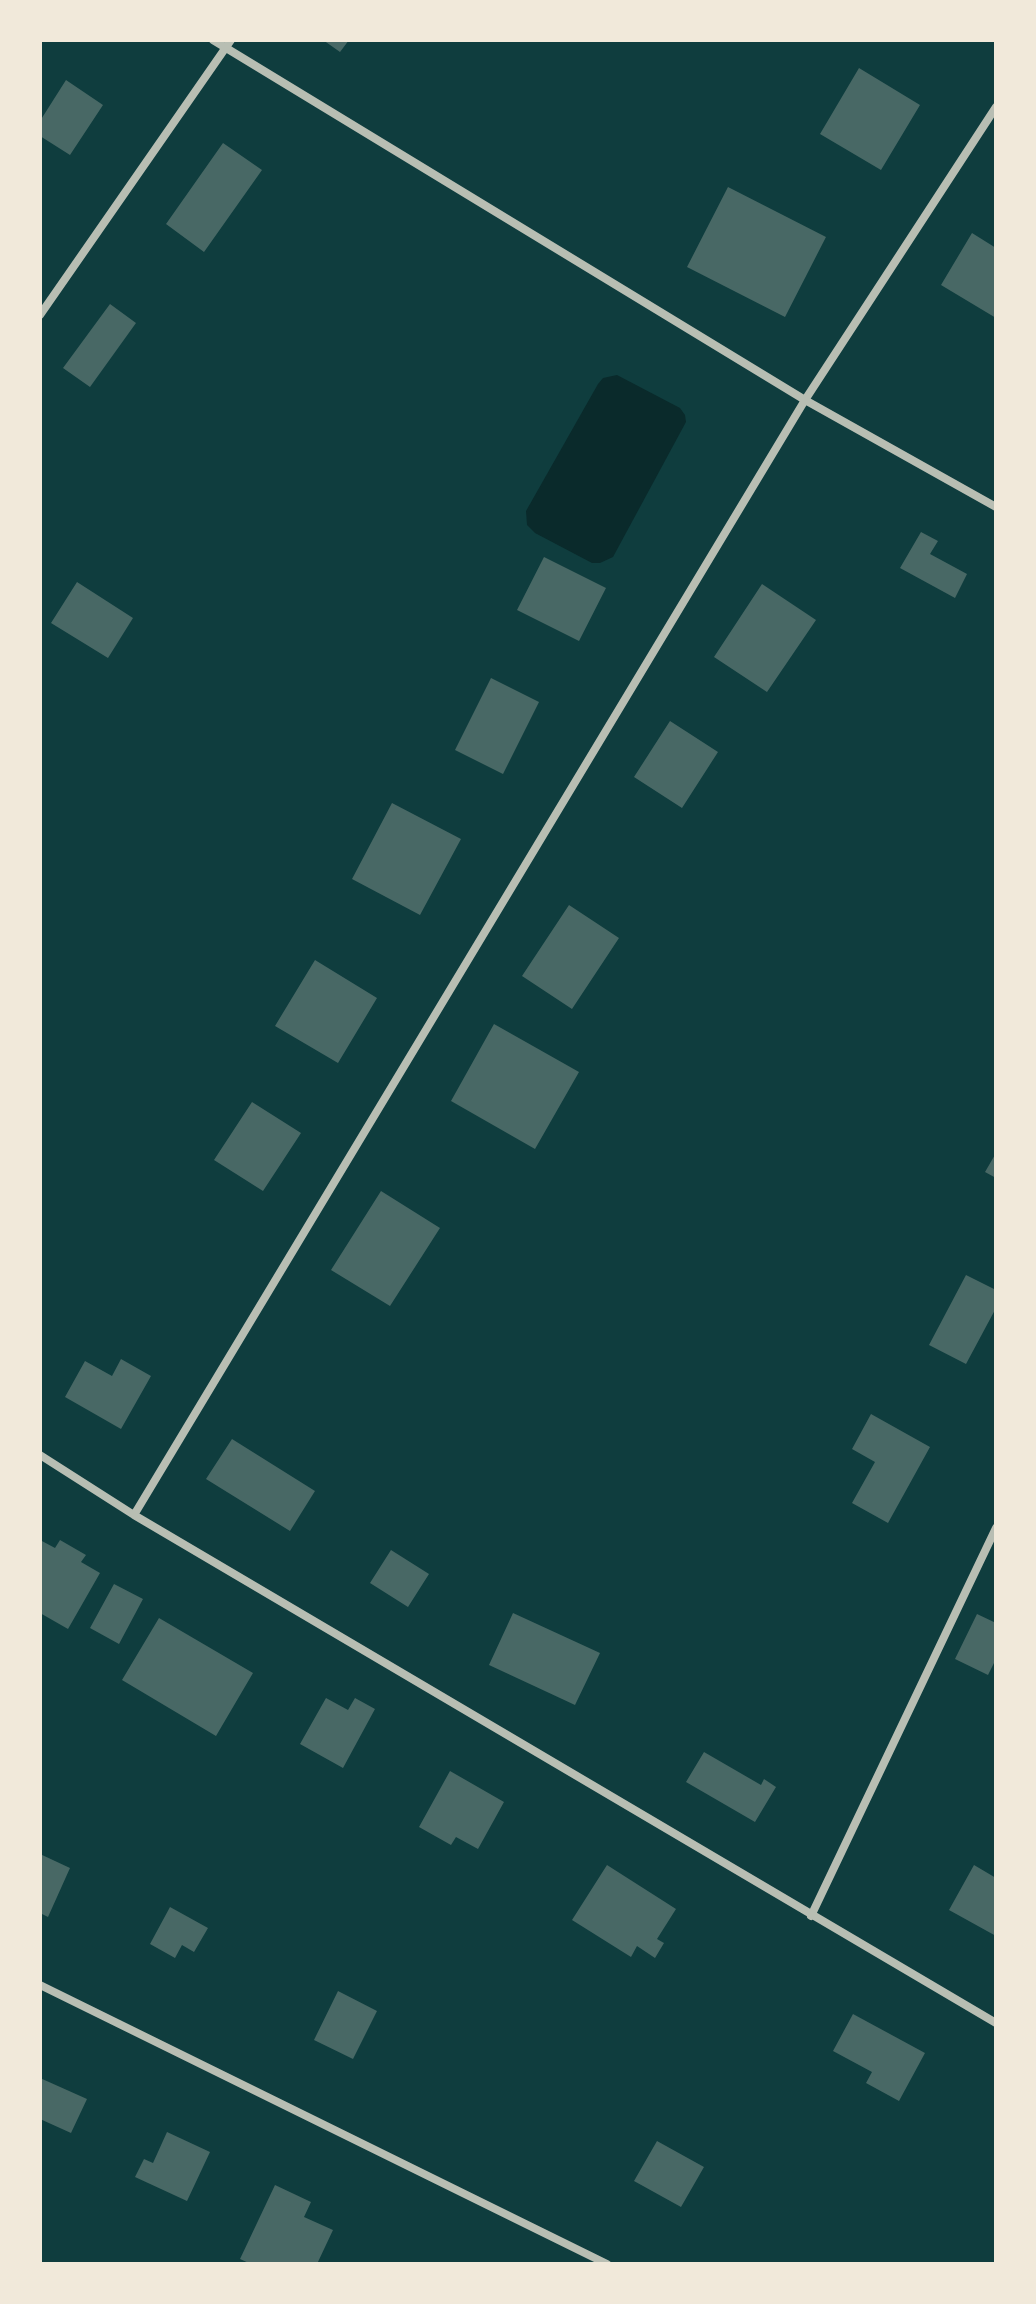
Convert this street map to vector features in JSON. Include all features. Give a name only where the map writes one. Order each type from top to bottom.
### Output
[{"type":"street","points":[[213,40],[228,44],[805,400],[996,507]]},
{"type":"street","points":[[40,315],[228,44]]},
{"type":"street","points":[[134,1515],[805,400],[996,107]]},
{"type":"street","points":[[40,1455],[134,1515],[996,2023]]},
{"type":"street","points":[[811,1916],[996,1528]]},
{"type":"street","points":[[40,1985],[607,2264]]},
{"type":"water","points":[[617,375],[680,408],[686,422],[613,557],[592,563],[535,533],[527,525],[526,511],[598,384],[603,378]]},
{"type":"building","points":[[323,40],[349,40],[340,52]]},
{"type":"building","points":[[859,68],[920,105],[881,170],[820,134]]},
{"type":"building","points":[[66,80],[103,105],[70,155],[40,136],[40,121]]},
{"type":"building","points":[[223,143],[262,170],[204,252],[166,224]]},
{"type":"building","points":[[728,187],[826,237],[785,317],[687,267]]},
{"type":"building","points":[[972,233],[996,248],[996,318],[941,285]]},
{"type":"building","points":[[110,304],[136,323],[90,387],[63,368]]},
{"type":"building","points":[[921,532],[938,541],[930,554],[967,574],[955,598],[900,568]]},
{"type":"building","points":[[544,557],[606,588],[579,641],[517,610]]},
{"type":"building","points":[[77,582],[133,618],[108,658],[51,623]]},
{"type":"building","points":[[762,584],[816,620],[767,692],[714,657]]},
{"type":"building","points":[[491,678],[539,702],[503,774],[455,750]]},
{"type":"building","points":[[670,721],[718,752],[682,808],[634,777]]},
{"type":"building","points":[[392,803],[461,839],[420,915],[352,879]]},
{"type":"building","points":[[569,905],[619,938],[572,1009],[522,976]]},
{"type":"building","points":[[315,960],[377,998],[338,1063],[275,1026]]},
{"type":"building","points":[[494,1024],[579,1072],[535,1149],[451,1101]]},
{"type":"building","points":[[252,1102],[301,1133],[263,1191],[214,1160]]},
{"type":"building","points":[[996,1153],[996,1178],[985,1172]]},
{"type":"building","points":[[381,1191],[440,1228],[390,1306],[331,1270]]},
{"type":"building","points":[[966,1275],[996,1290],[996,1308],[966,1364],[929,1345]]},
{"type":"building","points":[[121,1359],[151,1376],[121,1429],[65,1397],[85,1361],[112,1376]]},
{"type":"building","points":[[871,1414],[930,1447],[888,1523],[852,1503],[875,1462],[852,1449]]},
{"type":"building","points":[[232,1439],[315,1491],[290,1531],[206,1479]]},
{"type":"building","points":[[40,1540],[55,1548],[60,1540],[86,1555],[81,1562],[100,1573],[68,1629],[40,1613]]},
{"type":"building","points":[[391,1550],[429,1574],[408,1607],[370,1583]]},
{"type":"building","points":[[114,1584],[143,1599],[119,1644],[90,1628]]},
{"type":"building","points":[[513,1613],[600,1653],[575,1705],[489,1665]]},
{"type":"building","points":[[977,1614],[996,1623],[996,1659],[988,1675],[955,1659]]},
{"type":"building","points":[[159,1618],[253,1673],[216,1736],[122,1680]]},
{"type":"building","points":[[326,1698],[348,1710],[355,1698],[375,1709],[343,1768],[300,1744]]},
{"type":"building","points":[[704,1752],[761,1785],[764,1779],[776,1787],[755,1822],[686,1782]]},
{"type":"building","points":[[450,1771],[504,1802],[478,1849],[456,1837],[451,1845],[419,1827]]},
{"type":"building","points":[[40,1854],[70,1868],[48,1917],[40,1913]]},
{"type":"building","points":[[607,1865],[676,1909],[657,1939],[664,1943],[655,1958],[637,1946],[631,1957],[572,1920]]},
{"type":"building","points":[[974,1865],[996,1878],[996,1936],[949,1910]]},
{"type":"building","points":[[170,1907],[208,1928],[194,1952],[182,1945],[175,1958],[150,1944]]},
{"type":"building","points":[[338,1991],[377,2011],[353,2059],[314,2040]]},
{"type":"building","points":[[853,2014],[925,2053],[899,2101],[866,2083],[872,2072],[833,2051]]},
{"type":"building","points":[[40,2078],[87,2099],[71,2133],[40,2119]]},
{"type":"building","points":[[167,2132],[210,2152],[187,2201],[135,2177],[144,2159],[153,2163]]},
{"type":"building","points":[[657,2141],[704,2167],[681,2207],[634,2181]]},
{"type":"building","points":[[275,2185],[311,2202],[304,2217],[333,2230],[317,2264],[251,2264],[240,2259]]}]
